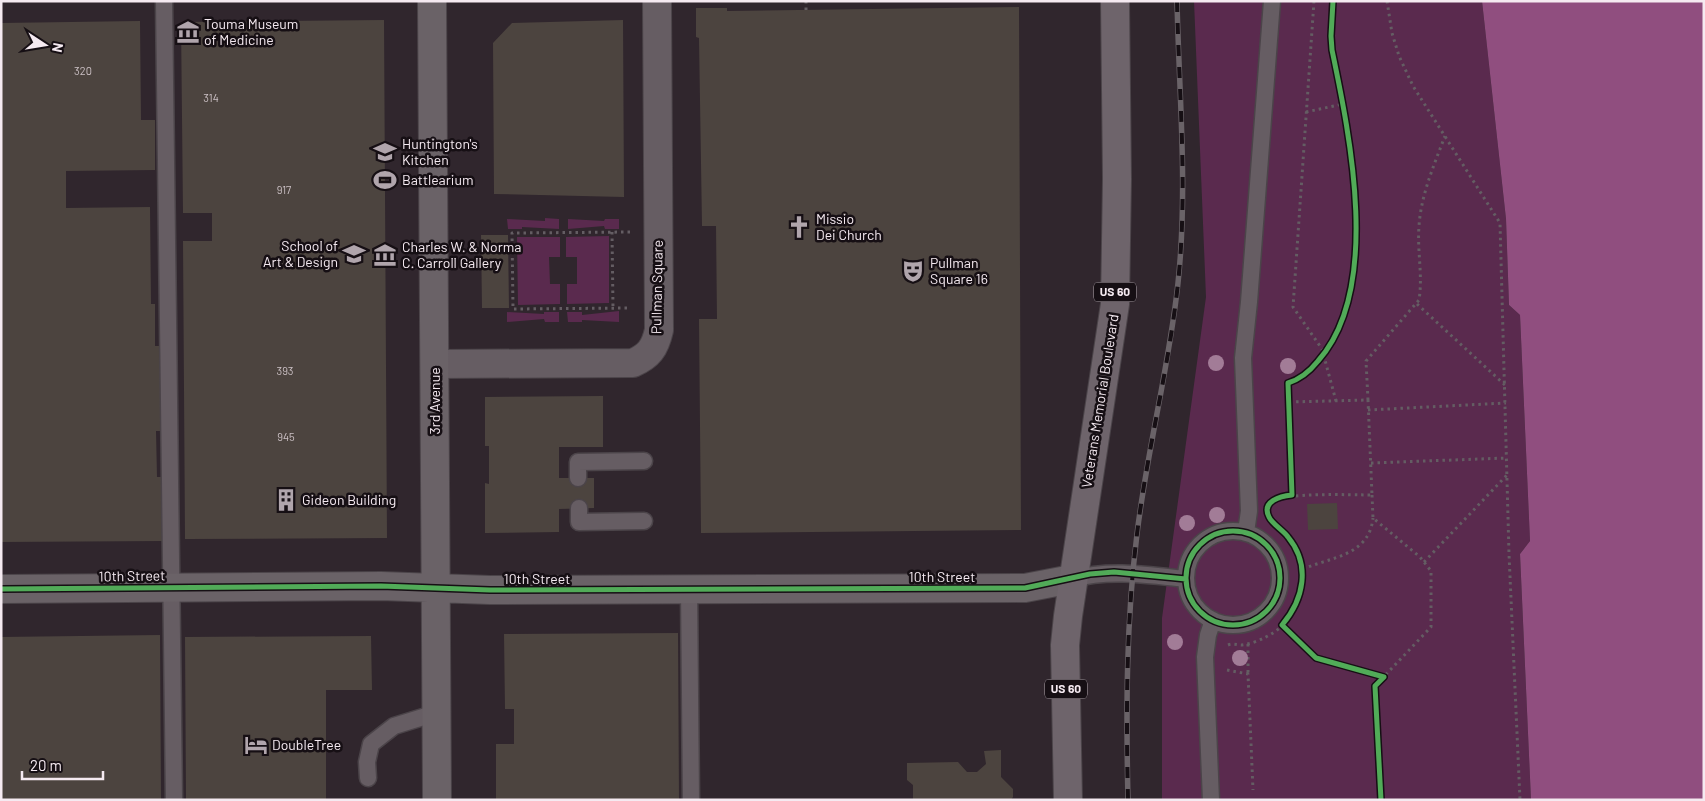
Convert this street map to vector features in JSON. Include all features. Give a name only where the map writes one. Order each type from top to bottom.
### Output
[{"type":"main road","name":"Veterans Memorial Boulevard","points":[[1068,800],[1066,645],[1072,579],[1115,304],[1117,188],[1115,1]]},
{"type":"street","name":"3rd Avenue","points":[[432,1],[437,800]]},
{"type":"street","name":"Pullman Square","points":[[435,364],[632,363],[646,357],[656,345],[659,330],[657,1]]},
{"type":"street","name":"10th Street","points":[[1,589],[381,586],[435,589],[1025,588],[1072,579]]},
{"type":"lane","points":[[164,1],[174,800]]},
{"type":"lane","points":[[1246,532],[1249,511],[1243,358],[1272,1]]},
{"type":"lane","points":[[578,478],[578,462],[644,461]]},
{"type":"lane","points":[[579,508],[579,522],[644,521]]},
{"type":"lane","points":[[1229,530],[1246,532],[1262,540],[1273,552],[1280,568],[1280,586],[1273,602],[1262,615],[1247,623],[1230,625],[1213,620],[1199,610],[1190,596],[1186,579],[1189,561],[1198,546],[1212,535],[1229,530]]},
{"type":"lane","points":[[1072,579],[1090,574],[1114,572],[1186,579]]},
{"type":"lane","points":[[690,588],[691,800]]},
{"type":"lane","points":[[1212,800],[1205,657],[1208,635],[1213,620]]},
{"type":"lane","points":[[368,778],[371,744],[394,726],[436,713]]},
{"type":"path","points":[[806,1],[806,10]]},
{"type":"path","points":[[1314,1],[1293,307],[1324,355],[1336,401]]},
{"type":"path","points":[[1292,495],[1288,383],[1296,381],[1309,372],[1324,355],[1338,328],[1346,306],[1354,259],[1356,198],[1344,104],[1331,43],[1333,1]]},
{"type":"path","points":[[1387,1],[1392,33],[1399,56],[1413,86],[1500,223],[1509,554],[1520,800]]},
{"type":"path","points":[[1306,112],[1344,104]]},
{"type":"path","points":[[1303,569],[1353,552],[1368,537],[1373,518],[1366,361],[1417,304],[1420,288],[1420,211],[1445,136]]},
{"type":"path","points":[[612,232],[613,308]]},
{"type":"path","points":[[630,232],[512,233],[513,309],[630,308]]},
{"type":"path","points":[[1417,304],[1505,386]]},
{"type":"path","points":[[1288,402],[1368,400]]},
{"type":"path","points":[[1368,410],[1506,403]]},
{"type":"path","points":[[1371,463],[1507,458]]},
{"type":"path","points":[[1424,562],[1507,475]]},
{"type":"path","points":[[1268,507],[1276,498],[1292,495],[1372,495]]},
{"type":"path","points":[[1225,649],[1228,645],[1248,644],[1265,637],[1282,626],[1299,599],[1303,569],[1294,544],[1269,519],[1267,514]]},
{"type":"path","points":[[1373,518],[1424,562],[1431,571],[1430,627],[1375,686],[1381,800]]},
{"type":"path","points":[[1282,626],[1316,658],[1384,677]]},
{"type":"path","points":[[1248,644],[1252,790]]},
{"type":"path","points":[[1223,668],[1248,674]]},
{"type":"shaded area","points":[[1194,1],[1482,1],[1506,219],[1509,305],[1520,315],[1530,541],[1520,554],[1531,800],[1162,800],[1162,618],[1206,297]]},
{"type":"shaded area","points":[[1482,1],[1704,1],[1704,800],[1531,800],[1520,554],[1530,541],[1520,315],[1509,305],[1506,219]]},
{"type":"shaded area","points":[[545,218],[559,219],[559,229],[522,227],[522,229],[508,229],[507,219],[545,221]]},
{"type":"shaded area","points":[[568,219],[604,221],[605,219],[619,219],[619,229],[605,229],[604,226],[568,229]]},
{"type":"shaded area","points":[[609,236],[609,303],[567,304],[567,284],[577,284],[577,257],[566,257],[566,237]]},
{"type":"shaded area","points":[[517,237],[560,237],[560,257],[549,257],[550,284],[560,284],[560,304],[518,305]]},
{"type":"shaded area","points":[[619,311],[619,322],[582,320],[582,322],[568,322],[567,312],[582,312],[582,315]]},
{"type":"shaded area","points":[[507,312],[544,314],[544,312],[559,312],[559,322],[545,322],[544,319],[507,322]]},
{"type":"building","name":"Pullman Square 16","points":[[1019,7],[1021,530],[701,533],[699,319],[717,319],[716,226],[702,226],[699,38],[696,37],[696,8],[727,8],[727,11]]},
{"type":"building","points":[[384,20],[387,538],[185,539],[183,241],[212,241],[212,213],[183,213],[181,22]]},
{"type":"building","points":[[623,20],[624,197],[494,194],[493,43],[512,23]]},
{"type":"building","points":[[140,21],[141,120],[155,120],[155,170],[66,171],[66,208],[150,207],[151,304],[155,304],[155,346],[161,346],[162,431],[156,431],[157,477],[163,477],[164,541],[1,542],[1,23]]},
{"type":"building","points":[[481,235],[508,235],[509,308],[482,308]]},
{"type":"building","points":[[603,396],[603,447],[559,447],[559,478],[594,478],[594,508],[559,509],[559,532],[485,533],[485,483],[489,484],[489,446],[485,446],[485,397]]},
{"type":"building","points":[[1337,503],[1338,529],[1308,530],[1307,504]]},
{"type":"building","points":[[678,633],[679,800],[496,800],[496,744],[514,744],[514,709],[505,709],[504,634]]},
{"type":"building","points":[[160,635],[161,800],[1,800],[1,637]]},
{"type":"building","name":"DoubleTree","points":[[371,636],[372,690],[326,690],[326,800],[186,800],[185,637]]},
{"type":"building","points":[[1001,750],[1001,777],[1013,789],[1011,800],[913,800],[913,785],[907,780],[907,763],[958,762],[967,772],[977,772],[986,764],[984,751]]},
{"type":"railway","points":[[1128,800],[1128,667],[1133,567],[1146,471],[1174,315],[1181,248],[1183,177],[1177,1]]},
{"type":"cycle path","points":[[1333,1],[1332,50],[1346,125],[1356,211],[1355,254],[1350,294],[1338,330],[1318,361],[1301,377],[1288,383],[1292,495],[1273,500],[1267,512],[1270,520],[1286,534],[1295,548],[1302,570],[1300,593],[1290,615],[1282,625],[1316,658],[1384,677],[1375,686],[1381,800]]},
{"type":"cycle path","points":[[1233,531],[1251,535],[1266,545],[1276,560],[1280,578],[1276,596],[1266,611],[1251,621],[1233,625],[1215,621],[1200,611],[1190,596],[1186,578],[1190,560],[1200,545],[1215,535],[1233,531]]},
{"type":"cycle path","points":[[1,589],[381,586],[490,590],[1025,588],[1090,574],[1114,572],[1186,579]]},
{"type":"place","name":"Touma Museum of Medicine","points":[[188,32]]},
{"type":"place","name":"Huntington's Kitchen","points":[[385,152]]},
{"type":"place","name":"Battlearium","points":[[385,180]]},
{"type":"place","name":"Missio Dei Church","points":[[799,227]]},
{"type":"place","name":"School of Art & Design","points":[[354,254]]},
{"type":"place","name":"Charles W. & Norma C. Carroll Gallery","points":[[385,255]]},
{"type":"place","name":"Pullman Square 16","points":[[913,271]]},
{"type":"place","name":"Gideon Building","points":[[286,500]]},
{"type":"place","name":"DoubleTree","points":[[256,745]]}]
